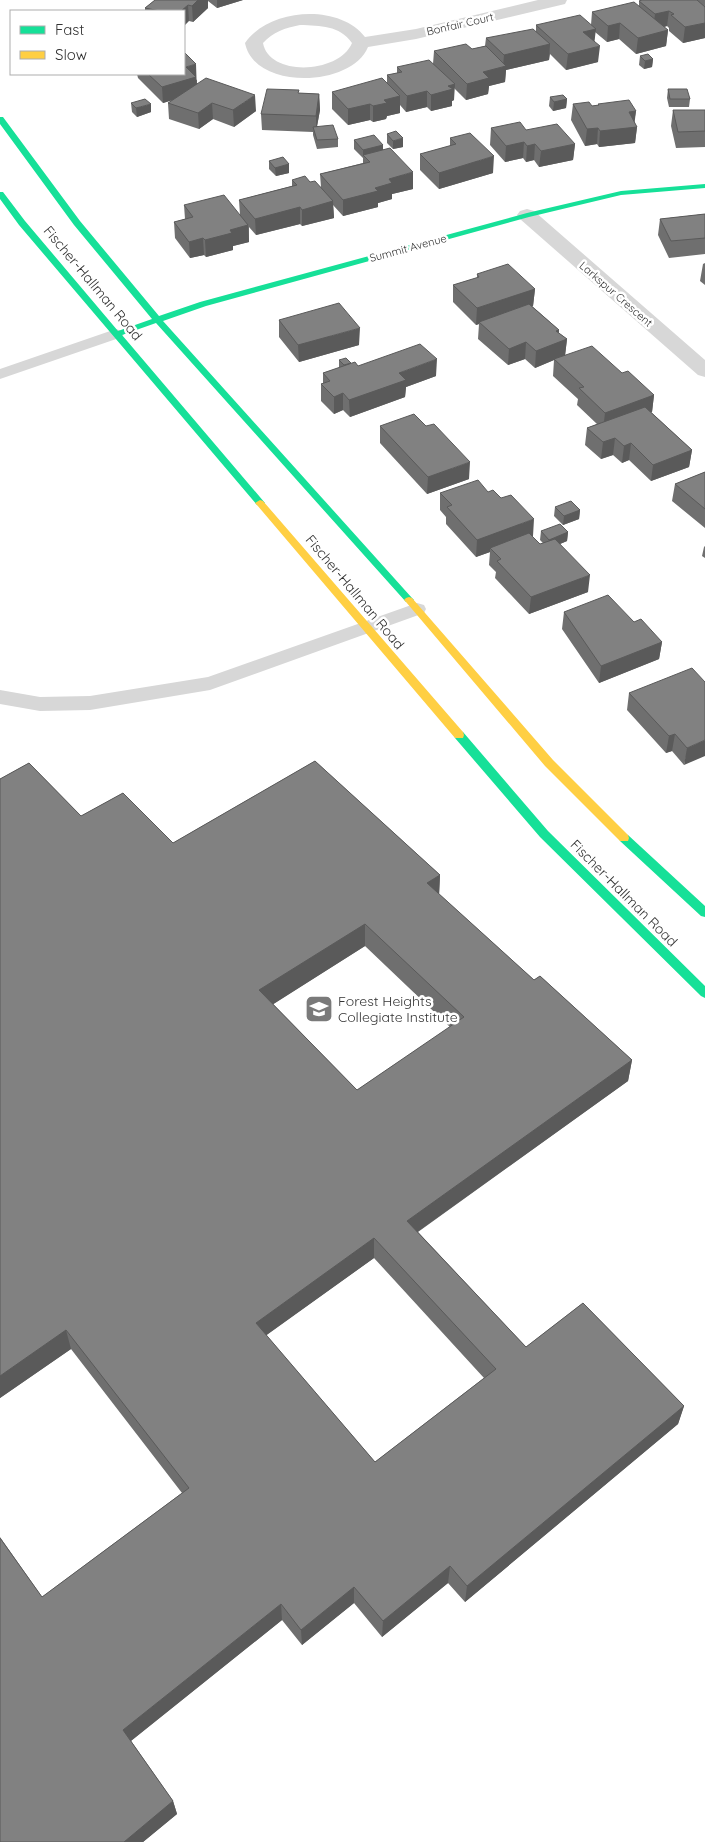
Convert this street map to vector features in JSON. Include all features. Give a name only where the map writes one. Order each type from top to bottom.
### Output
[{"type":"main road","name":"Fischer-Hallman Road","points":[[0,119],[77,223],[157,319],[417,608],[549,763],[646,860],[705,913]]},
{"type":"main road","name":"Summit Avenue","points":[[116,334],[203,304],[527,215],[621,193],[705,186]]},
{"type":"main road","name":"Fischer-Hallman Road","points":[[0,194],[116,334],[364,626],[544,834],[705,994]]},
{"type":"street","name":"Bonfair Court","points":[[360,43],[416,34],[559,0]]},
{"type":"street","points":[[300,20],[337,24],[350,30],[360,43],[360,52],[353,60],[340,67],[322,71],[295,72],[277,68],[262,61],[255,53],[254,43],[260,34],[271,27],[300,20]]},
{"type":"street","name":"Larkspur Crescent","points":[[527,215],[705,371]]},
{"type":"lane","points":[[0,374],[116,334]]},
{"type":"lane","points":[[0,697],[40,704],[90,703],[210,683],[417,608]]},
{"type":"building","points":[[155,0],[198,0],[192,6],[188,5],[182,10],[145,8]]},
{"type":"building","points":[[697,0],[705,7],[705,23],[685,27],[671,15],[674,14],[669,11],[655,14],[639,1]]},
{"type":"building","points":[[634,2],[668,30],[638,38],[620,23],[608,26],[592,12]]},
{"type":"building","points":[[580,15],[596,29],[583,32],[600,46],[568,54],[536,25]]},
{"type":"building","points":[[533,29],[550,44],[504,55],[486,38]]},
{"type":"building","points":[[466,44],[472,49],[486,46],[506,66],[483,72],[489,78],[467,84],[434,51]]},
{"type":"building","points":[[185,53],[196,64],[186,67],[196,77],[162,87],[149,75],[185,75]]},
{"type":"building","points":[[648,54],[653,59],[645,61],[640,56]]},
{"type":"building","points":[[429,60],[455,84],[448,86],[453,89],[431,95],[427,91],[407,96],[387,75],[402,72],[397,67]]},
{"type":"building","points":[[206,78],[255,95],[233,110],[212,103],[198,113],[168,103]]},
{"type":"building","points":[[382,78],[400,96],[384,100],[387,103],[373,106],[370,104],[348,109],[332,92]]},
{"type":"building","points":[[267,89],[299,90],[298,93],[319,94],[316,116],[261,114]]},
{"type":"building","points":[[668,89],[687,89],[690,99],[670,99]]},
{"type":"building","points":[[563,95],[567,99],[554,102],[550,97]]},
{"type":"building","points":[[145,99],[151,104],[136,108],[131,103]]},
{"type":"building","points":[[629,100],[636,111],[629,112],[637,127],[600,131],[598,128],[587,129],[573,104],[589,102],[592,106]]},
{"type":"building","points":[[673,110],[705,110],[705,131],[678,132]]},
{"type":"building","points":[[520,122],[526,130],[557,124],[575,144],[541,151],[535,144],[527,146],[524,142],[506,146],[491,128]]},
{"type":"building","points":[[333,125],[338,139],[317,140],[313,127]]},
{"type":"building","points":[[396,131],[403,138],[393,141],[387,134]]},
{"type":"building","points":[[470,133],[494,156],[439,173],[420,154],[456,144],[450,138]]},
{"type":"building","points":[[374,135],[383,145],[363,150],[354,140]]},
{"type":"building","points":[[390,148],[413,172],[389,179],[392,183],[375,188],[378,191],[343,200],[320,174],[370,162],[363,155]]},
{"type":"building","points":[[283,157],[289,164],[275,168],[269,161]]},
{"type":"building","points":[[305,176],[310,182],[315,181],[333,201],[302,210],[300,207],[255,219],[239,200],[297,185],[292,180]]},
{"type":"building","points":[[224,195],[248,225],[230,230],[232,233],[189,242],[174,222],[193,217],[184,205]]},
{"type":"building","points":[[705,214],[705,238],[671,241],[660,219]]},
{"type":"building","points":[[508,264],[535,289],[477,308],[453,285],[479,277],[477,274]]},
{"type":"building","points":[[339,303],[360,328],[298,345],[279,320]]},
{"type":"building","points":[[529,304],[559,330],[556,331],[567,339],[536,351],[526,342],[509,349],[479,322]]},
{"type":"building","points":[[420,344],[437,359],[399,373],[406,380],[349,400],[343,393],[334,397],[321,384],[330,381],[323,373],[355,362],[358,366]]},
{"type":"building","points":[[592,346],[622,373],[628,371],[654,395],[605,413],[579,388],[584,387],[554,359]]},
{"type":"building","points":[[346,358],[351,363],[344,365],[339,360]]},
{"type":"building","points":[[645,407],[692,450],[653,465],[631,443],[624,446],[615,438],[603,442],[587,428]]},
{"type":"building","points":[[414,414],[426,426],[434,424],[470,462],[428,477],[380,426]]},
{"type":"building","points":[[705,472],[705,509],[675,484]]},
{"type":"building","points":[[478,480],[488,492],[493,490],[501,498],[511,495],[534,519],[477,540],[447,507],[452,505],[440,493]]},
{"type":"building","points":[[571,501],[580,510],[564,516],[555,507]]},
{"type":"building","points":[[560,524],[568,532],[549,540],[541,531]]},
{"type":"building","points":[[529,533],[540,544],[555,539],[590,575],[531,597],[497,561],[501,559],[490,548]]},
{"type":"building","points":[[608,595],[634,622],[641,619],[662,642],[601,666],[564,612]]},
{"type":"building","points":[[692,668],[705,682],[705,740],[687,748],[675,734],[669,736],[629,693]]},
{"type":"building","name":"Forest Heights Collegiate Institute","points":[[315,761],[440,875],[427,883],[534,980],[540,976],[632,1060],[407,1221],[526,1347],[583,1303],[684,1406],[467,1586],[450,1566],[383,1621],[354,1587],[301,1630],[281,1604],[123,1730],[173,1801],[124,1842],[0,1842],[0,1538],[42,1597],[189,1488],[66,1330],[0,1376],[0,779],[29,763],[81,816],[123,793],[173,843]],"holes":[[[365,924],[464,1017],[357,1090],[259,990]],[[374,1238],[496,1369],[375,1462],[256,1323]]]},
{"type":"traffic: fast","points":[[0,119],[77,223],[157,319],[409,600]]},
{"type":"traffic: fast","points":[[116,334],[203,304],[527,215],[621,193],[705,186]]},
{"type":"traffic: fast","points":[[0,194],[22,223],[260,503]]},
{"type":"traffic: fast","points":[[459,735],[544,834],[705,993]]},
{"type":"traffic: fast","points":[[624,838],[705,913]]},
{"type":"traffic: slow","points":[[260,503],[459,735]]},
{"type":"traffic: slow","points":[[409,600],[549,763],[624,838]]},
{"type":"place","name":"Forest Heights Collegiate Institute","points":[[319,1009]]}]
